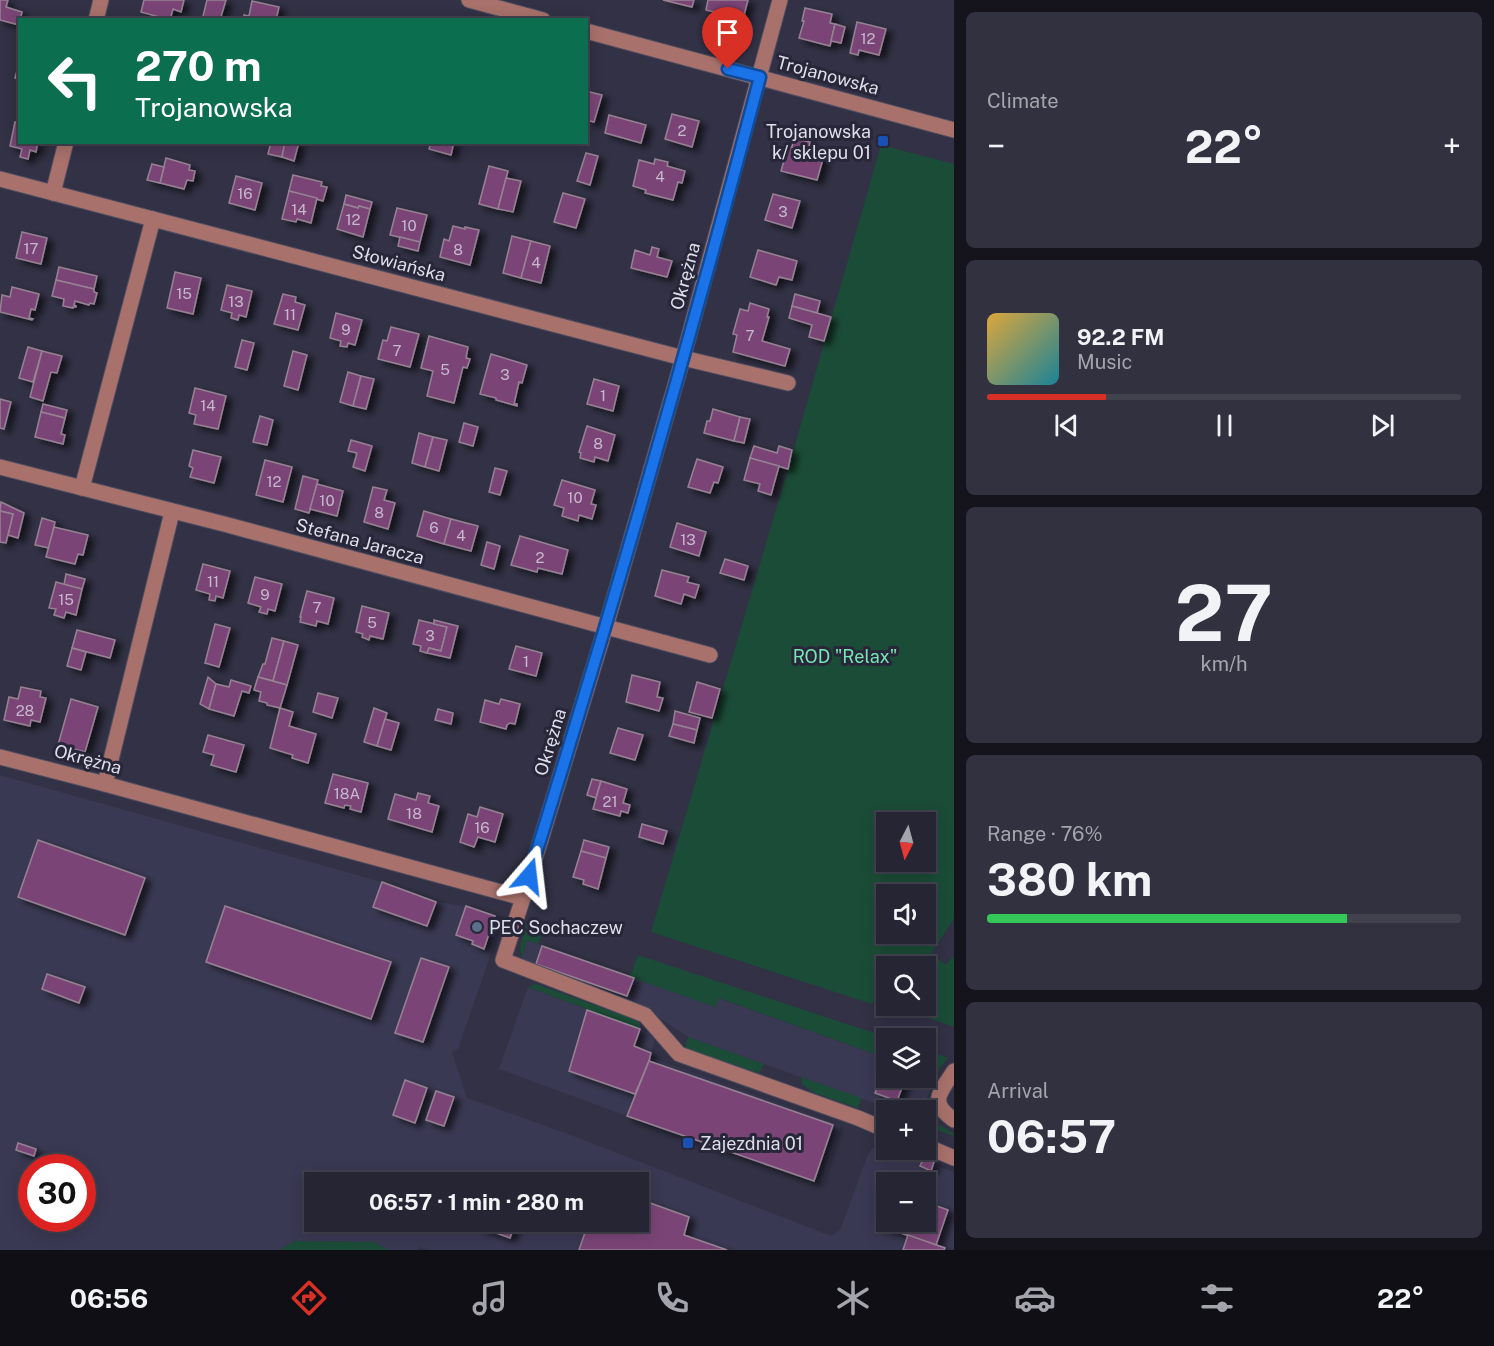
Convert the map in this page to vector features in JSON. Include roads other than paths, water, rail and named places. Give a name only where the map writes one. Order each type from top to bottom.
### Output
[{"type":"street","points":[[96,18],[101,0]]},
{"type":"street","points":[[469,0],[504,4],[538,18]]},
{"type":"street","name":"Okrężna","points":[[0,757],[105,783],[523,897],[606,626],[780,0]]},
{"type":"street","name":"Trojanowska","points":[[588,32],[954,130]]},
{"type":"street","points":[[53,193],[65,144]]},
{"type":"street","name":"Słowiańska","points":[[0,179],[682,358],[788,383]]},
{"type":"street","points":[[82,488],[153,219]]},
{"type":"street","name":"Stefana Jaracza","points":[[0,467],[224,524],[710,655]]},
{"type":"street","points":[[105,783],[172,512]]},
{"type":"street","points":[[523,897],[503,960],[645,1016],[679,1054],[876,1126]]},
{"type":"street","points":[[954,1071],[938,1097],[939,1106],[954,1120]]},
{"type":"street","points":[[936,1150],[954,1158]]},
{"type":"place","name":"Trojanowska k/ sklepu 01","points":[[883,141]]},
{"type":"place","name":"PEC Sochaczew","points":[[477,927]]},
{"type":"place","name":"Zajezdnia 01","points":[[688,1143]]},
{"type":"park label","name":"ROD \"Relax\"","points":[[845,656]]}]
